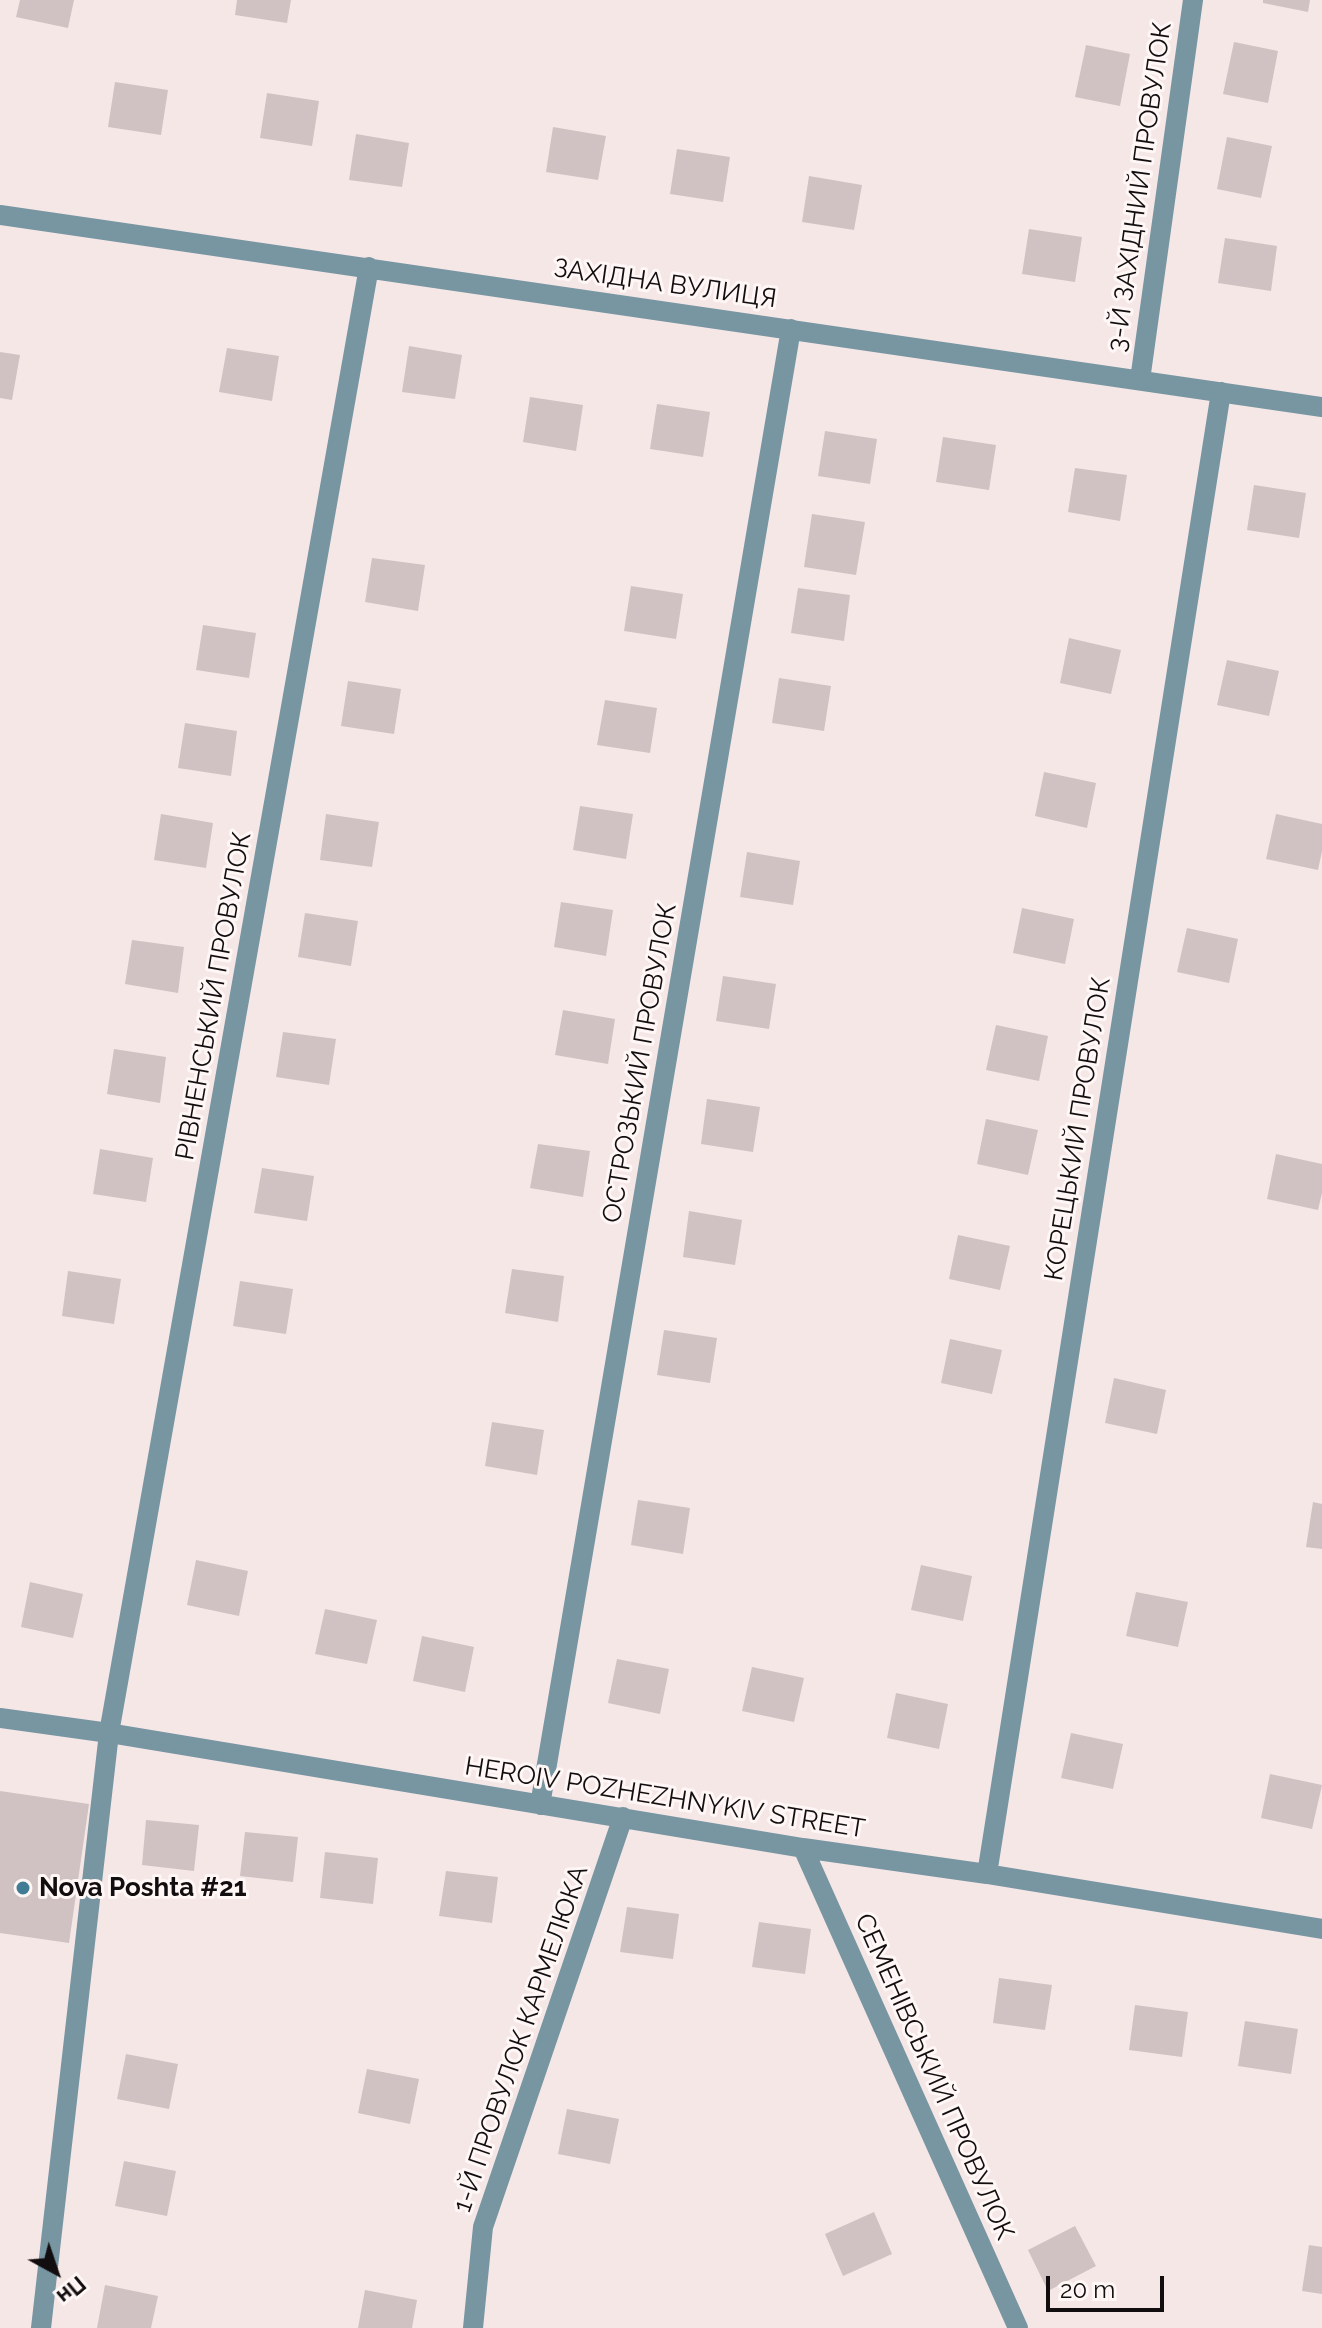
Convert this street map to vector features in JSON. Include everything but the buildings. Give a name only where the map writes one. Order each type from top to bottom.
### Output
[{"type":"street","name":"3-Й ЗАХІДНИЙ ПРОВУЛОК","points":[[1140,380],[1193,0]]},
{"type":"street","name":"ЗАХІДНА ВУЛИЦЯ","points":[[0,215],[1322,407]]},
{"type":"street","name":"РІВНЕНСЬКИЙ ПРОВУЛОК","points":[[41,2328],[109,1733],[369,267]]},
{"type":"street","name":"ОСТРОЗЬКИЙ ПРОВУЛОК","points":[[540,1805],[791,329]]},
{"type":"street","name":"КОРЕЦЬКИЙ ПРОВУЛОК","points":[[987,1874],[1221,392]]},
{"type":"street","name":"HEROIV POZHEZHNYKIV STREET","points":[[0,1718],[1322,1929]]},
{"type":"street","name":"1-Й ПРОВУЛОК КАРМЕЛЮКА","points":[[473,2328],[483,2227],[623,1817]]},
{"type":"street","name":"СЕМЕНІВСЬКИЙ ПРОВУЛОК","points":[[803,1848],[1018,2328]]},
{"type":"place","name":"Nova Poshta #21","points":[[23,1888]]}]
